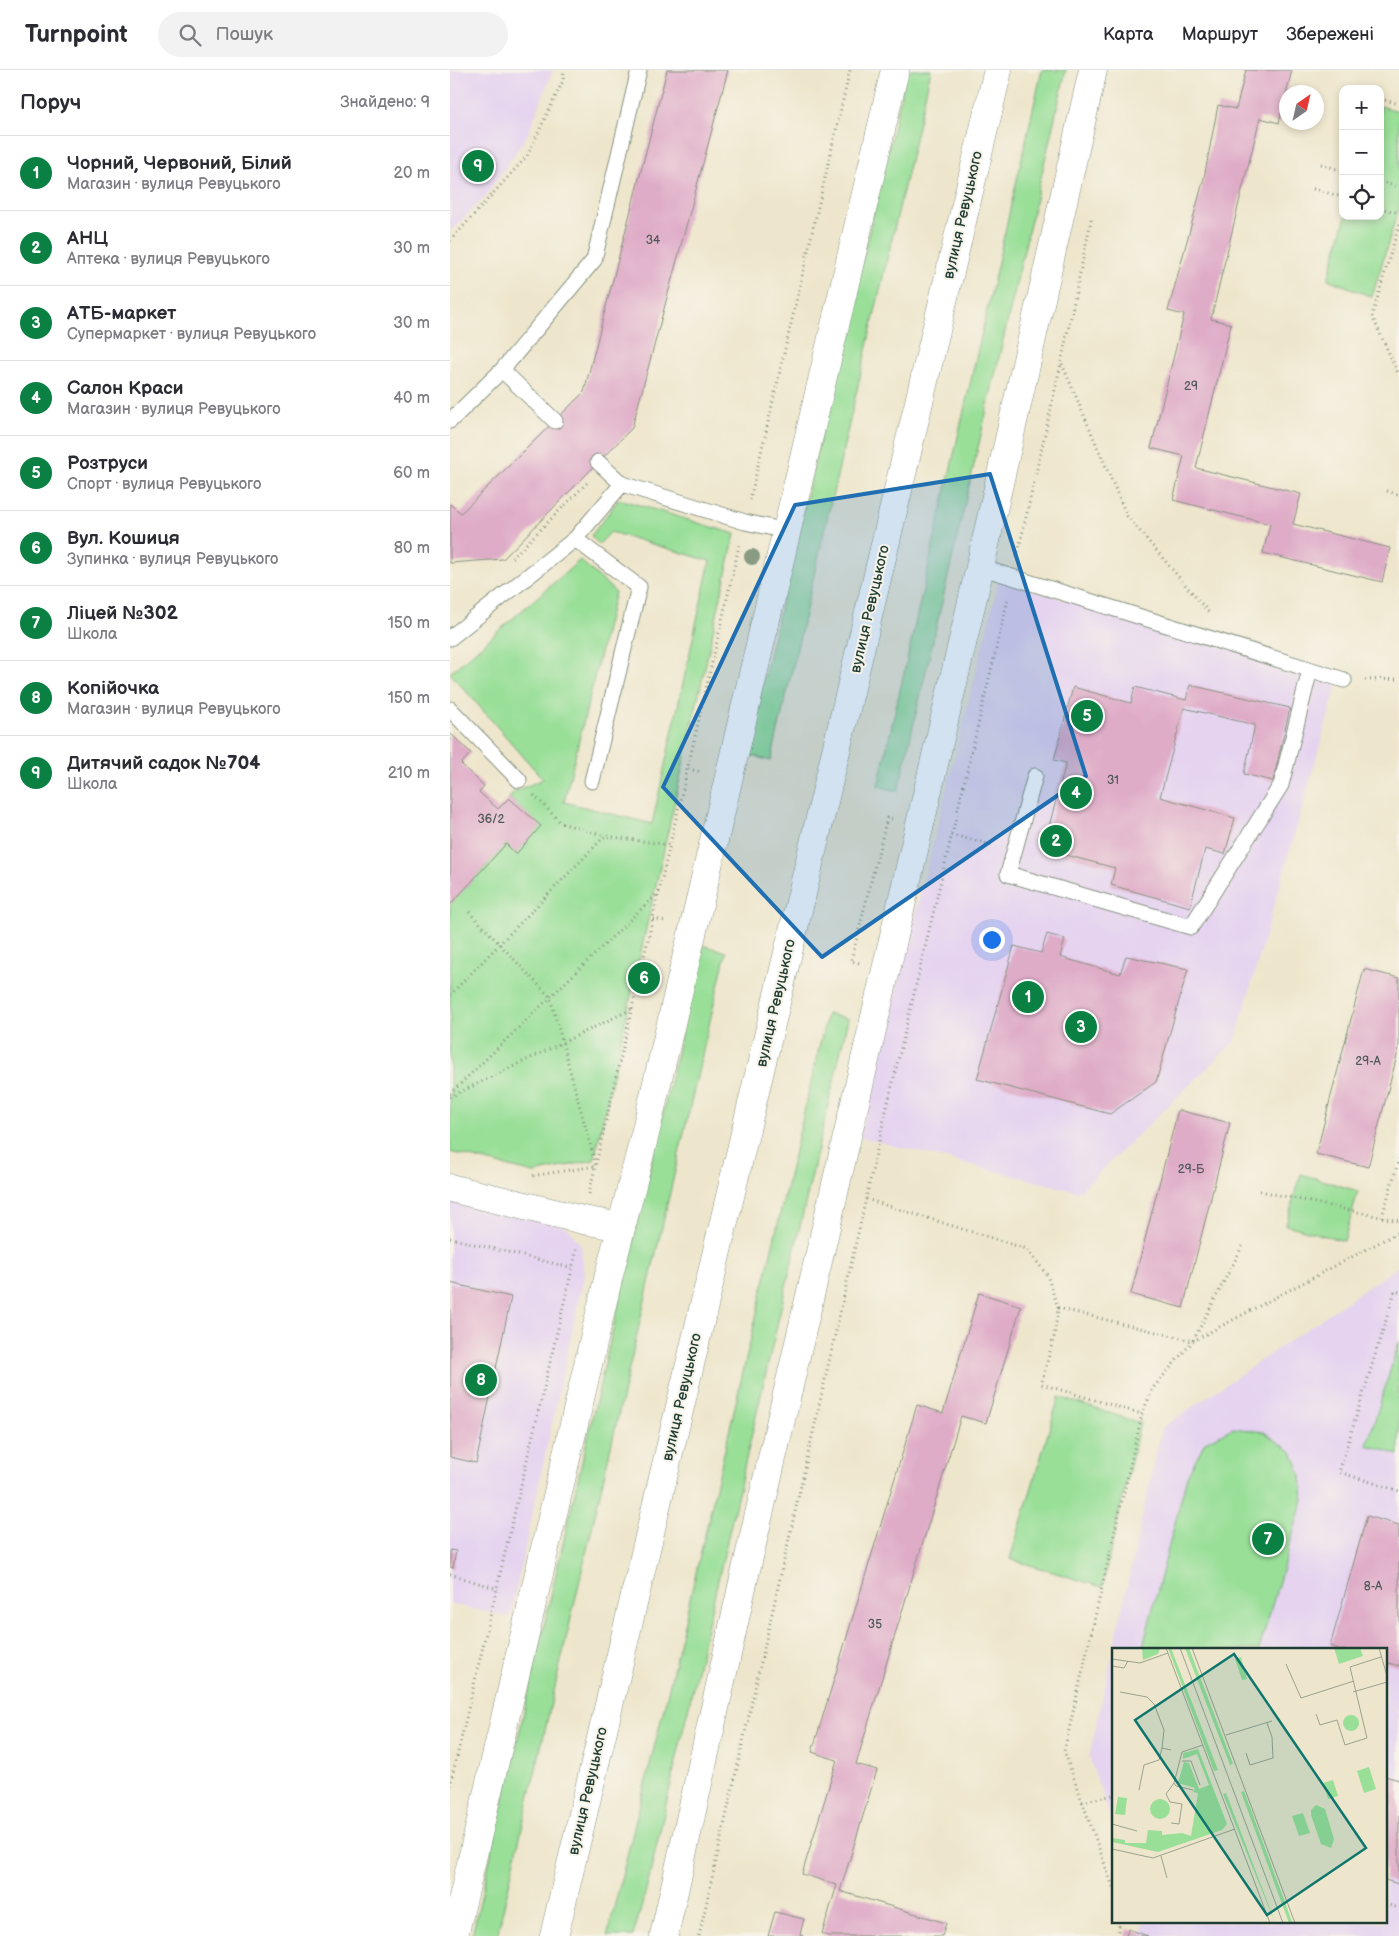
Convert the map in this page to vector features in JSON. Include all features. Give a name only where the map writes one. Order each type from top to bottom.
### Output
[{"type":"street","points":[[454,1936],[621,1227],[673,1019],[895,70]]},
{"type":"street","name":"вулиця Ревуцького","points":[[554,1936],[998,70]]},
{"type":"street","points":[[664,1936],[740,1596],[980,566],[1093,70]]},
{"type":"street","points":[[450,1188],[583,1220],[621,1227]]},
{"type":"lane","points":[[450,420],[502,370],[594,260],[638,70]]},
{"type":"lane","points":[[502,370],[555,420]]},
{"type":"lane","points":[[598,462],[622,484],[745,522],[787,531]]},
{"type":"lane","points":[[450,638],[576,540],[622,484]]},
{"type":"lane","points":[[576,540],[639,587],[592,781]]},
{"type":"lane","points":[[980,566],[1013,578],[1344,680]]},
{"type":"lane","points":[[1035,776],[1008,874],[1191,927],[1281,785],[1310,670]]},
{"type":"lane","points":[[450,710],[520,780]]},
{"type":"path","points":[[450,241],[527,156],[564,82],[564,70]]},
{"type":"path","points":[[450,1786],[498,1589],[850,70]]},
{"type":"path","points":[[1384,99],[1399,104]]},
{"type":"path","points":[[1321,164],[1339,170]]},
{"type":"path","points":[[1384,183],[1399,187]]},
{"type":"path","points":[[1313,189],[1339,196]]},
{"type":"path","points":[[1384,209],[1399,213]]},
{"type":"path","points":[[699,1936],[866,1199],[1013,578],[1093,210]]},
{"type":"path","points":[[1399,225],[1372,316],[1399,375]]},
{"type":"path","points":[[1061,363],[1127,516],[1240,648]]},
{"type":"path","points":[[1388,491],[1399,495]]},
{"type":"path","points":[[1344,680],[1399,679]]},
{"type":"path","points":[[520,780],[561,823],[605,836],[670,844]]},
{"type":"path","points":[[851,961],[887,818],[1014,851]]},
{"type":"path","points":[[450,995],[605,836]]},
{"type":"path","points":[[450,1096],[660,891]]},
{"type":"path","points":[[469,912],[550,997],[596,1166]]},
{"type":"path","points":[[450,1096],[632,1009]]},
{"type":"path","points":[[1382,1217],[1399,1159]]},
{"type":"path","points":[[524,1174],[533,1176],[596,1166]]},
{"type":"path","points":[[1260,1191],[1399,1221]]},
{"type":"path","points":[[866,1199],[1027,1249],[1047,1275],[1058,1308],[1054,1337],[1041,1384],[1142,1414]]},
{"type":"path","points":[[1058,1308],[1193,1341],[1399,1232]]},
{"type":"path","points":[[450,1238],[572,1268]]},
{"type":"path","points":[[1112,1884],[1064,1751],[1142,1414],[1153,1388],[1193,1341],[1244,1243]]},
{"type":"path","points":[[1399,1292],[1395,1291],[1339,1472],[1399,1491]]},
{"type":"path","points":[[450,1574],[498,1589]]},
{"type":"path","points":[[1082,1802],[1112,1795]]},
{"type":"path","points":[[1386,1904],[1399,1908]]},
{"type":"highlighted area","points":[[990,474],[1086,776],[822,957],[663,787],[795,505]]},
{"type":"shaded area","points":[[450,70],[553,70],[528,134],[484,198],[450,232]]},
{"type":"shaded area","points":[[999,580],[1338,682],[1235,1041],[1079,1192],[859,1137]]},
{"type":"shaded area","points":[[450,1188],[568,1228],[581,1245],[584,1276],[510,1617],[450,1604]]},
{"type":"shaded area","points":[[1399,1266],[1399,1936],[1141,1936],[1144,1924],[1386,1924],[1386,1648],[1113,1648],[1162,1428]]},
{"type":"shaded area","points":[[1112,1655],[1112,1822],[1089,1757]]},
{"type":"green space","points":[[907,70],[931,70],[771,761],[746,754]]},
{"type":"green space","points":[[1042,70],[1066,70],[898,791],[878,786]]},
{"type":"green space","points":[[1384,107],[1399,111],[1399,207],[1372,297],[1328,279],[1345,220],[1384,220]]},
{"type":"green space","points":[[619,499],[735,534],[594,1160],[534,1173],[450,1152],[450,905],[506,844],[516,853],[540,826],[509,798],[514,792],[543,779],[450,673],[580,560],[615,592],[564,802],[652,824],[710,561],[611,532],[599,544],[591,536]]},
{"type":"green space","points":[[702,945],[726,952],[497,1936],[472,1936]]},
{"type":"green space","points":[[827,1014],[848,1019],[646,1891],[633,1936],[607,1936],[668,1692]]},
{"type":"green space","points":[[1301,1174],[1358,1191],[1344,1241],[1286,1225]]},
{"type":"green space","points":[[1399,1342],[1399,1455],[1367,1445]]},
{"type":"green space","points":[[1059,1397],[1140,1423],[1102,1587],[1010,1559]]},
{"type":"green space","points":[[1233,1428],[1264,1432],[1292,1452],[1301,1475],[1303,1499],[1260,1648],[1143,1648],[1187,1476],[1205,1442]]},
{"type":"building","points":[[667,70],[728,70],[632,428],[503,559],[450,563],[450,504],[461,513],[584,392]]},
{"type":"building","points":[[1246,70],[1292,70],[1288,85],[1279,85],[1279,123],[1260,118],[1242,190],[1211,319],[1231,324],[1196,468],[1301,494],[1293,524],[1390,548],[1382,582],[1263,553],[1270,524],[1173,500],[1184,456],[1151,448],[1184,315],[1168,311],[1204,178],[1218,105],[1236,109]]},
{"type":"building","points":[[1190,685],[1290,708],[1273,781],[1244,774],[1255,725],[1184,708],[1160,797],[1235,818],[1225,854],[1205,849],[1190,907],[1111,885],[1115,868],[1043,849],[1066,763],[1054,760],[1073,687],[1131,703],[1135,687],[1186,700]]},
{"type":"building","points":[[450,733],[471,753],[461,764],[484,786],[479,792],[498,809],[509,798],[541,826],[516,854],[506,844],[450,905]]},
{"type":"building","points":[[1047,934],[1065,939],[1060,957],[1120,974],[1126,956],[1188,969],[1156,1082],[1110,1114],[977,1079],[1014,946],[1041,953]]},
{"type":"building","points":[[1364,969],[1399,978],[1399,1048],[1368,1167],[1316,1154]]},
{"type":"building","points":[[1178,1110],[1230,1123],[1183,1308],[1131,1294]]},
{"type":"building","points":[[450,1283],[511,1297],[476,1463],[450,1457]]},
{"type":"building","points":[[979,1293],[1021,1306],[986,1423],[961,1416],[856,1764],[877,1770],[840,1891],[946,1923],[942,1936],[828,1936],[822,1934],[837,1885],[802,1874],[837,1760],[812,1752],[917,1405],[943,1413]]},
{"type":"building","points":[[1367,1516],[1399,1525],[1399,1666],[1386,1662],[1386,1648],[1336,1648],[1330,1646]]},
{"type":"building","points":[[450,1550],[456,1551],[453,1568],[450,1567]]},
{"type":"building","points":[[1386,1776],[1399,1780],[1399,1884],[1386,1880]]},
{"type":"building","points":[[775,1912],[804,1919],[800,1934],[803,1936],[768,1936]]},
{"type":"building","points":[[1128,1929],[1148,1936],[1126,1936]]},
{"type":"place","name":"Дитячий садок №704","points":[[478,166]]},
{"type":"place","name":"Розтруси","points":[[1087,716]]},
{"type":"place","name":"Салон Краси","points":[[1076,793]]},
{"type":"place","name":"АНЦ","points":[[1056,841]]},
{"type":"place","name":"Вул. Кошиця","points":[[644,978]]},
{"type":"place","name":"Чорний, Червоний, Білий","points":[[1028,997]]},
{"type":"place","name":"АТБ-маркет","points":[[1081,1027]]},
{"type":"place","name":"Копійочка","points":[[481,1380]]},
{"type":"place","name":"Ліцей №302","points":[[1268,1539]]}]
